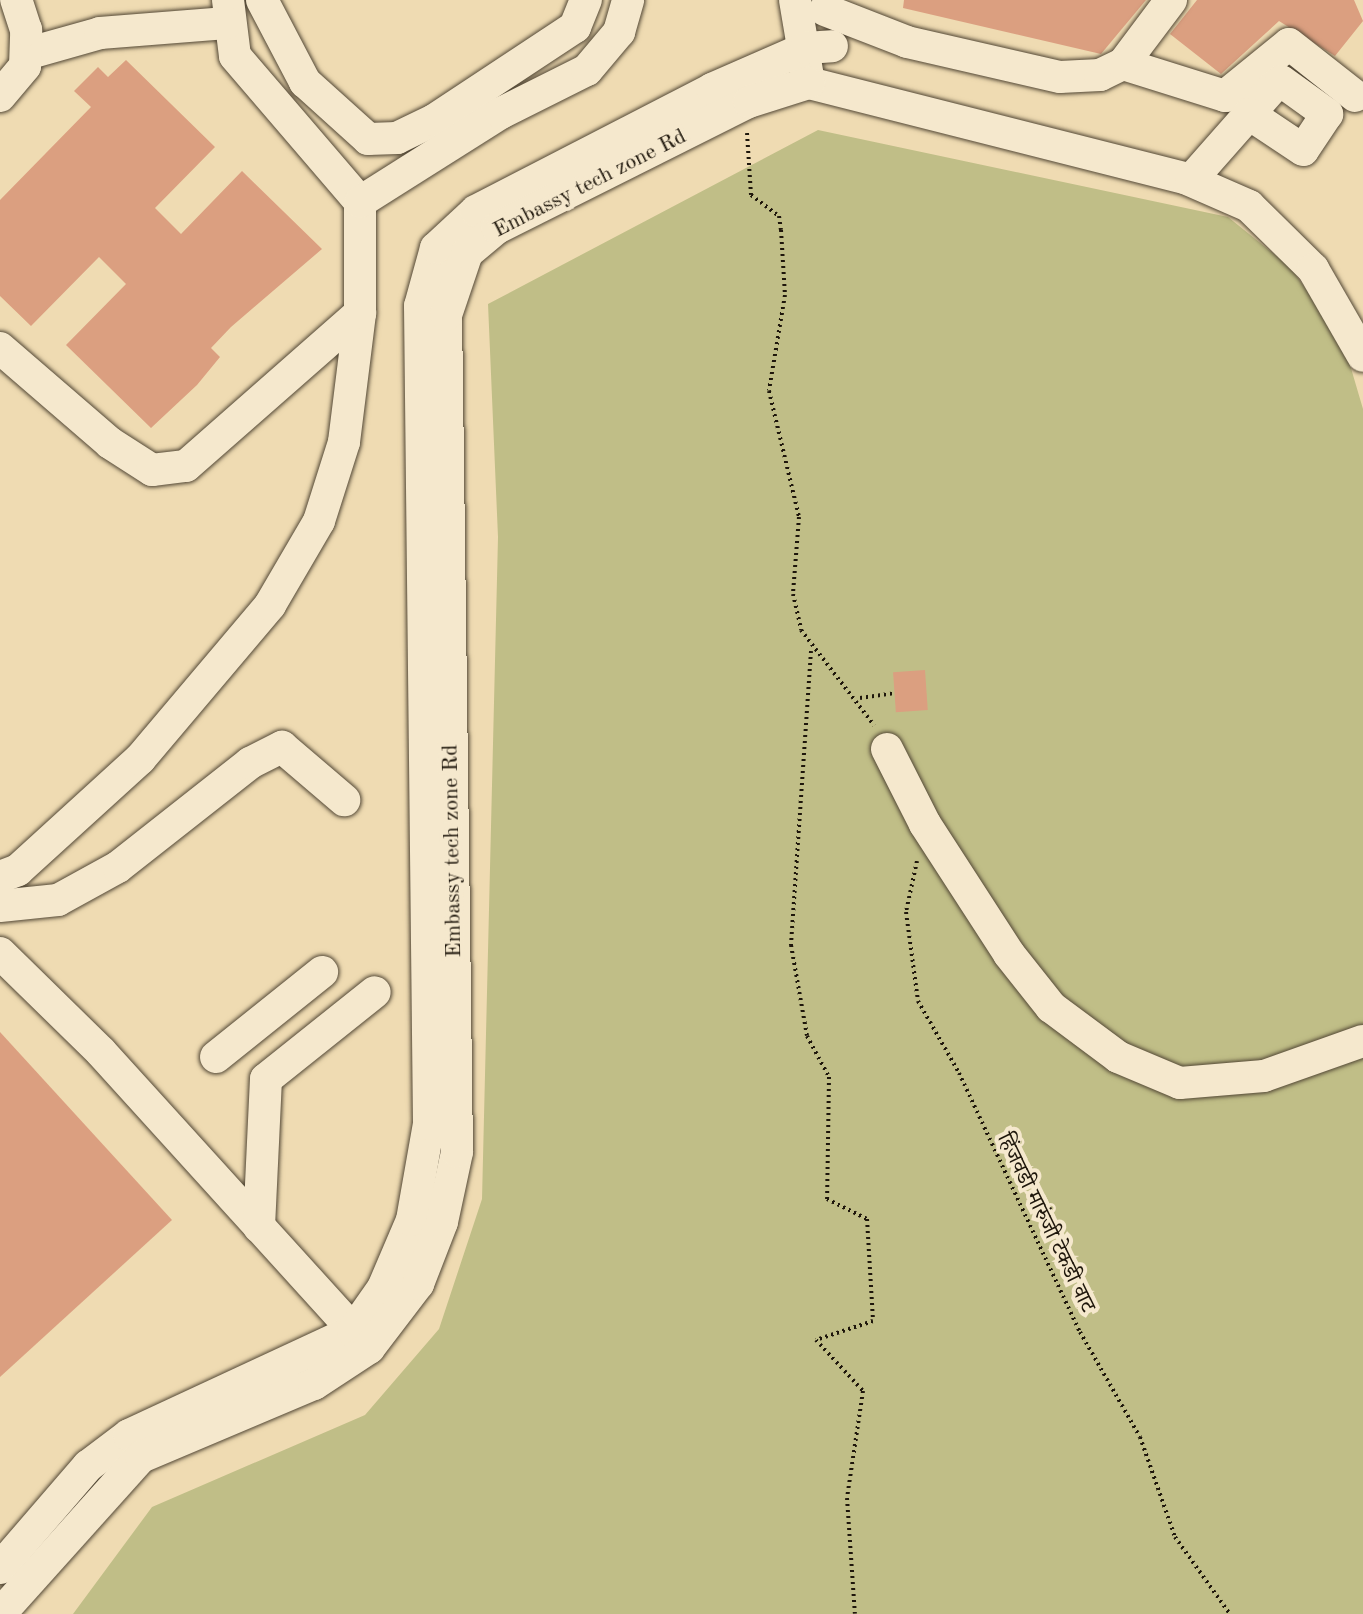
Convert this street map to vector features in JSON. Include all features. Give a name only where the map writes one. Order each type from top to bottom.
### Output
[{"type":"street","points":[[0,96],[25,66],[26,54],[16,0]]},
{"type":"street","points":[[262,0],[305,82],[368,139],[397,138],[489,83],[575,27],[586,0]]},
{"type":"street","points":[[360,202],[501,113],[587,70],[619,32],[628,0]]},
{"type":"street","points":[[795,0],[819,47]]},
{"type":"street","points":[[876,0],[883,31]]},
{"type":"street","points":[[1171,0],[1123,64],[1100,75],[1060,77],[883,31],[824,5],[819,47],[823,84],[1191,180],[1249,206],[1279,231],[1339,305],[1363,356]]},
{"type":"street","points":[[0,877],[18,870],[140,759],[270,605],[319,521],[344,442],[360,313],[360,202],[235,56],[228,11],[100,33],[26,54]]},
{"type":"street","points":[[1123,64],[1225,96],[1289,44],[1355,96]]},
{"type":"street","points":[[0,1568],[88,1466],[129,1435],[361,1339],[401,1253],[427,1161],[420,306],[427,268],[452,229],[476,211],[819,47]]},
{"type":"street","points":[[489,83],[501,113]]},
{"type":"street","name":"Embassy tech zone Rd","points":[[0,1614],[141,1457],[314,1384],[418,1284],[457,1152],[447,295],[467,253],[497,228],[749,102],[823,84]]},
{"type":"street","points":[[1191,180],[1249,114]]},
{"type":"street","points":[[1,350],[152,470],[186,466],[360,313]]},
{"type":"street","points":[[0,906],[58,900],[118,867],[250,763],[282,747],[344,800]]},
{"type":"street","points":[[887,749],[925,824],[1051,1007],[1118,1057],[1180,1083],[1264,1076],[1363,1041]]},
{"type":"street","points":[[0,953],[361,1339]]},
{"type":"street","points":[[216,1057],[322,972]]},
{"type":"street","points":[[259,1227],[266,1079],[375,992]]},
{"type":"path","points":[[749,102],[751,195],[779,216],[781,230],[785,295],[769,391],[799,517],[793,594],[811,651],[791,945],[807,1036],[829,1077],[827,1199],[867,1219],[873,1321],[816,1340],[863,1391],[847,1498],[855,1614]]},
{"type":"path","points":[[811,651],[860,698],[887,749]]},
{"type":"path","points":[[860,698],[895,693]]},
{"type":"path","name":"हिंजवडी मारुंजी टेकडी वाट","points":[[925,824],[906,912],[918,1001],[959,1073],[1080,1332],[1140,1437],[1175,1537],[1230,1614]]},
{"type":"shaded area","points":[[818,130],[1228,217],[1290,267],[1343,341],[1363,409],[1363,1614],[73,1614],[152,1507],[365,1415],[439,1329],[482,1199],[498,537],[488,304]]},
{"type":"building","points":[[904,0],[1146,0],[1101,54],[903,8]]},
{"type":"building","points":[[1197,0],[1354,0],[1363,21],[1335,56],[1279,21],[1221,74],[1170,34]]},
{"type":"building","points":[[126,60],[215,147],[155,208],[181,234],[242,171],[322,249],[231,327],[211,348],[220,357],[197,385],[151,428],[66,345],[126,284],[99,257],[31,326],[0,296],[0,200],[91,107],[74,91],[98,67],[108,77]]},
{"type":"building","points":[[925,670],[928,710],[896,712],[893,672]]},
{"type":"building","points":[[0,1032],[172,1220],[0,1377]]}]
